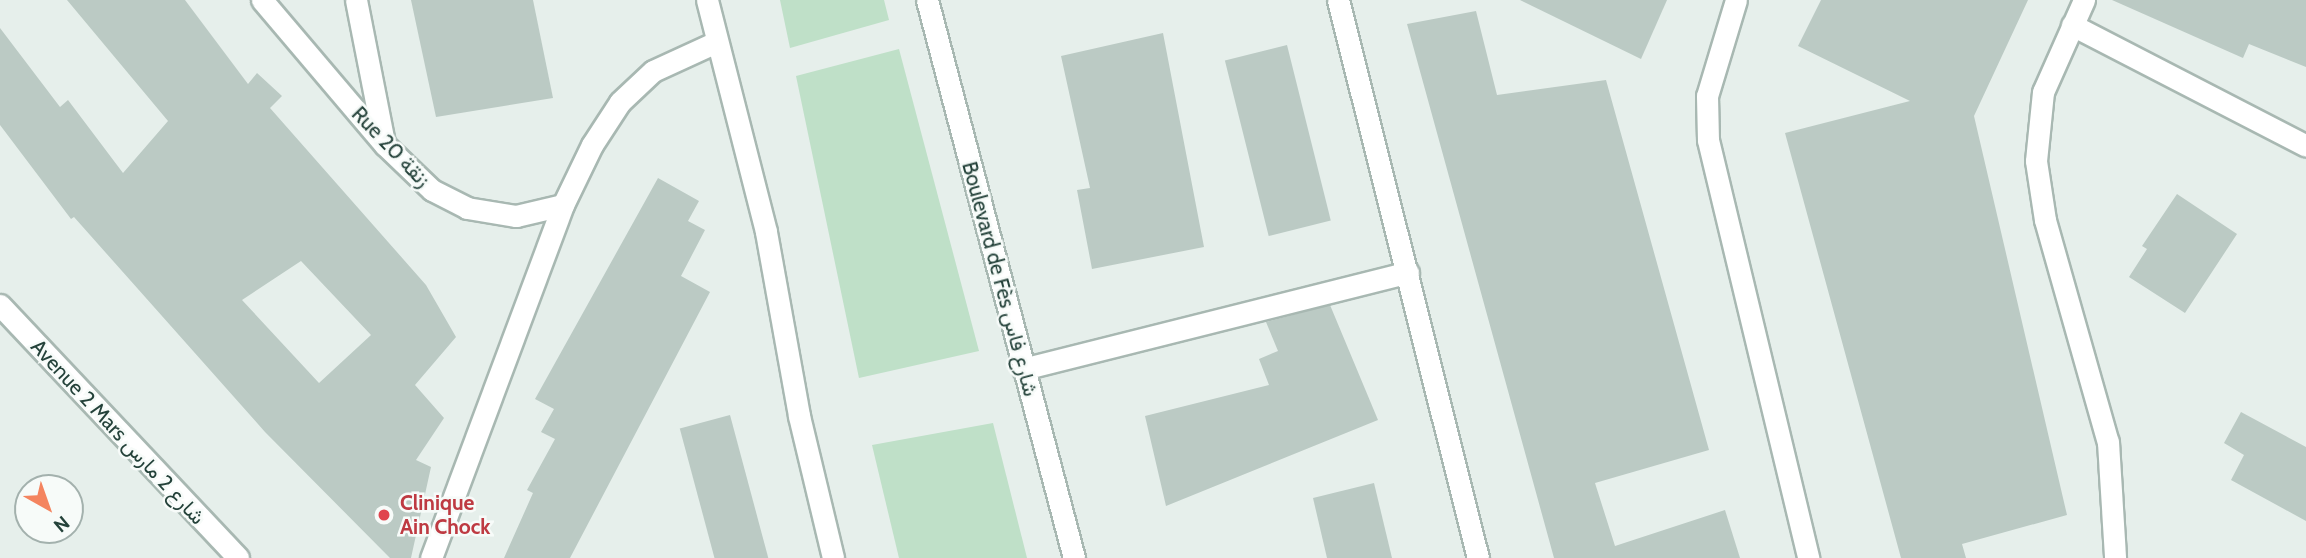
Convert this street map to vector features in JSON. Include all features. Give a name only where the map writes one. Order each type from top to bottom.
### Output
[{"type":"street","name":"Rue 20 زنقة","points":[[262,0],[385,145],[432,190],[467,208],[516,216],[563,205]]},
{"type":"street","points":[[356,0],[385,145]]},
{"type":"street","points":[[707,0],[766,232],[799,416],[833,558]]},
{"type":"street","name":"Boulevard de Fès شارع فاس","points":[[927,0],[1074,558]]},
{"type":"street","points":[[1338,0],[1478,558]]},
{"type":"street","points":[[1735,0],[1707,96],[1708,140],[1808,558]]},
{"type":"street","points":[[2084,0],[2043,92],[2036,161],[2045,220],[2108,442],[2115,558]]},
{"type":"street","points":[[2072,25],[2306,146]]},
{"type":"street","points":[[431,558],[563,205],[592,145],[620,102],[653,71],[716,42]]},
{"type":"street","points":[[1023,369],[1408,272]]},
{"type":"street","name":"Avenue 2 Mars شارع 2 مارس","points":[[0,305],[238,558]]},
{"type":"green space","points":[[780,0],[884,0],[889,20],[790,48]]},
{"type":"green space","points":[[899,49],[979,351],[859,378],[796,76]]},
{"type":"green space","points":[[993,423],[1027,558],[899,558],[872,445]]},
{"type":"building","points":[[67,0],[185,0],[248,84],[257,73],[282,96],[270,108],[426,285],[456,337],[415,385],[444,418],[416,460],[431,467],[411,558],[390,558],[265,432],[74,217],[71,219],[0,125],[0,28],[60,107],[68,100],[123,173],[168,121]],"holes":[[[301,261],[371,335],[319,383],[242,300]]]},
{"type":"building","points":[[411,0],[533,0],[553,98],[436,117]]},
{"type":"building","points":[[1520,0],[1667,0],[1641,59]]},
{"type":"building","points":[[1821,0],[2028,0],[1974,116],[2067,515],[1962,544],[1966,558],[1901,558],[1785,133],[1910,101],[1798,46]]},
{"type":"building","points":[[2112,0],[2306,0],[2306,67],[2249,44],[2243,58]]},
{"type":"building","points":[[1476,11],[1497,95],[1606,80],[1709,450],[1595,483],[1615,546],[1725,510],[1740,558],[1554,558],[1407,24]]},
{"type":"building","points":[[1163,33],[1204,247],[1092,269],[1077,190],[1090,188],[1061,56]]},
{"type":"building","points":[[1287,45],[1331,221],[1269,236],[1225,60]]},
{"type":"building","points":[[658,178],[699,201],[688,221],[705,230],[681,276],[710,292],[570,558],[504,558],[533,493],[527,490],[555,439],[541,432],[554,409],[535,399]]},
{"type":"building","points":[[2177,194],[2237,234],[2185,313],[2129,277],[2147,249],[2142,246]]},
{"type":"building","points":[[1330,305],[1378,420],[1166,506],[1145,416],[1269,385],[1259,359],[1278,351],[1266,322]]},
{"type":"building","points":[[2241,412],[2306,447],[2306,521],[2231,480],[2244,455],[2224,443]]},
{"type":"building","points":[[730,415],[768,558],[714,558],[680,428]]},
{"type":"building","points":[[1374,483],[1392,558],[1327,558],[1313,498]]},
{"type":"place","name":"Clinique Ain Chock","points":[[384,515]]}]
